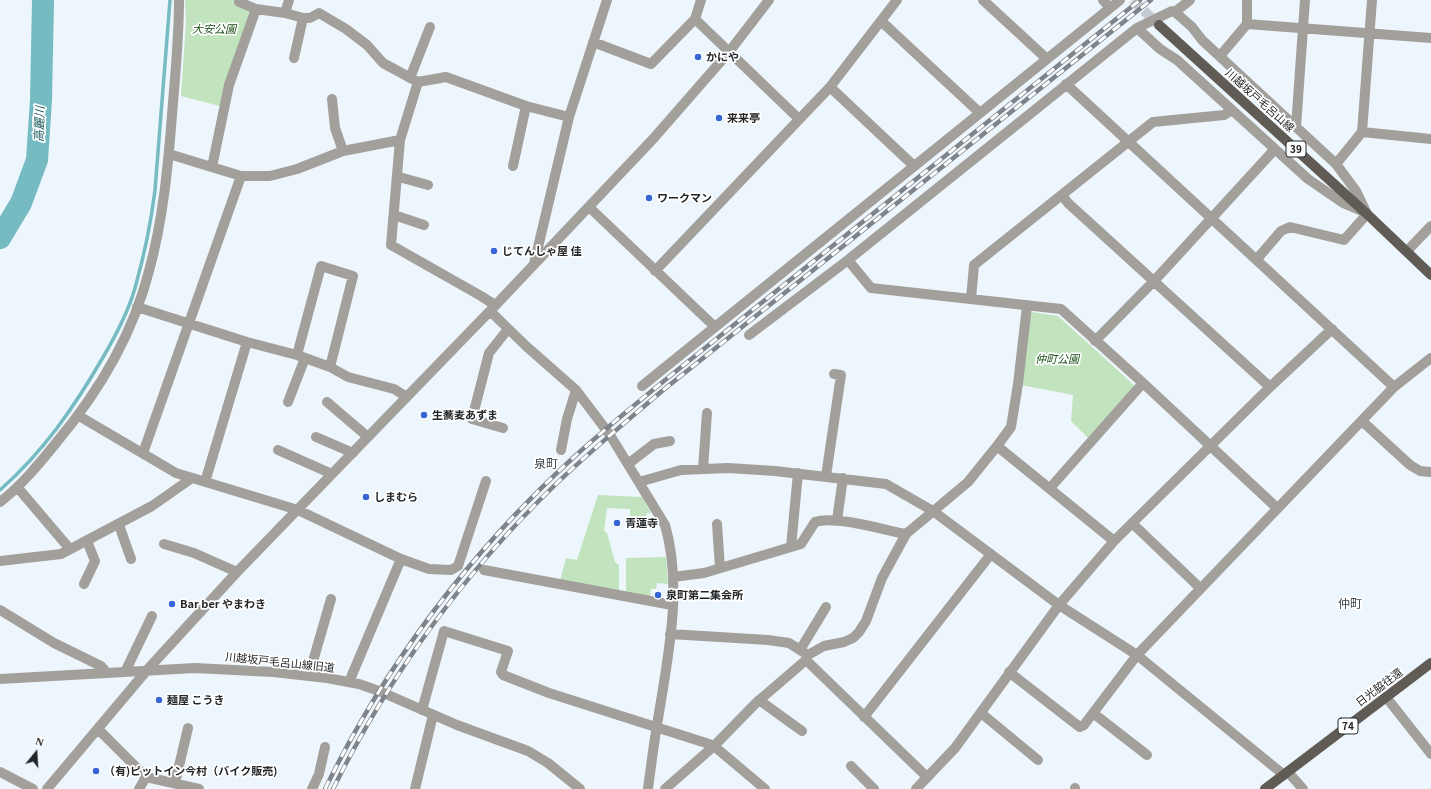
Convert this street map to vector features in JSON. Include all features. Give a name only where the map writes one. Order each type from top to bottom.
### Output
[{"type":"main road","name":"川越坂戸毛呂山線","points":[[1159,25],[1368,214],[1431,275]]},
{"type":"main road","name":"日光脇往還","points":[[1266,789],[1431,663]]},
{"type":"street","points":[[0,502],[18,488],[79,416],[109,366],[137,307],[149,271],[162,211],[169,154],[177,59],[179,0]]},
{"type":"street","points":[[239,0],[239,2],[256,10],[285,13],[303,18],[310,18],[319,13],[357,37],[384,63],[414,80],[446,77],[526,106],[569,116]]},
{"type":"street","points":[[285,13],[289,0]]},
{"type":"street","points":[[533,266],[569,116],[607,0]]},
{"type":"street","points":[[593,42],[651,64],[695,19],[701,0]]},
{"type":"street","points":[[47,789],[148,669],[237,572],[493,308],[653,139],[729,52],[769,0]]},
{"type":"street","points":[[655,271],[830,87],[897,0]]},
{"type":"street","points":[[983,0],[1047,59]]},
{"type":"street","points":[[642,386],[867,202],[1047,59],[1107,4],[1120,0]]},
{"type":"street","points":[[750,335],[848,260],[1137,28],[1172,11],[1175,12],[1190,0]]},
{"type":"street","points":[[1220,56],[1247,24],[1247,0]]},
{"type":"street","points":[[1296,126],[1305,0]]},
{"type":"street","points":[[1336,164],[1362,132],[1372,0]]},
{"type":"street","points":[[212,167],[229,84],[256,10]]},
{"type":"street","points":[[1175,12],[1336,164],[1356,191],[1368,214]]},
{"type":"street","points":[[294,58],[303,18]]},
{"type":"street","points":[[695,19],[799,119]]},
{"type":"street","points":[[881,21],[980,113]]},
{"type":"street","points":[[1247,24],[1431,38]]},
{"type":"street","points":[[430,27],[414,80],[400,140],[391,245],[481,296],[493,308],[508,329],[576,390],[610,435],[664,525],[669,538],[673,577],[672,605],[670,634],[648,789]]},
{"type":"street","points":[[1137,28],[1160,49],[1177,60],[1308,179],[1343,203],[1368,214]]},
{"type":"street","points":[[1066,84],[1128,143],[1257,259],[1394,387]]},
{"type":"street","points":[[830,87],[914,166]]},
{"type":"street","points":[[332,99],[335,128],[343,151]]},
{"type":"street","points":[[513,166],[526,106]]},
{"type":"street","points":[[971,299],[974,265],[1157,121],[1224,115],[1232,110]]},
{"type":"street","points":[[1362,132],[1431,139]]},
{"type":"street","points":[[169,154],[241,176],[270,176],[297,169],[343,151],[400,140]]},
{"type":"street","points":[[1096,341],[1275,149]]},
{"type":"street","points":[[143,453],[241,176]]},
{"type":"street","points":[[398,177],[428,185]]},
{"type":"street","points":[[1062,195],[1068,203],[1270,387]]},
{"type":"street","points":[[589,207],[715,327]]},
{"type":"street","points":[[1257,259],[1281,231],[1290,227],[1344,240],[1368,214]]},
{"type":"street","points":[[394,215],[424,225]]},
{"type":"street","points":[[1407,251],[1431,226]]},
{"type":"street","points":[[848,260],[871,288],[1061,309],[1277,508]]},
{"type":"street","points":[[288,402],[301,356],[321,266],[353,276],[330,367]]},
{"type":"street","points":[[665,789],[714,746],[805,655],[824,646],[844,642],[853,638],[859,632],[866,621],[882,578],[906,534],[968,482],[1011,427],[1018,384],[1027,306]]},
{"type":"street","points":[[137,307],[247,342],[301,356],[330,367],[348,377],[394,389],[407,397]]},
{"type":"street","points":[[503,428],[472,419],[489,353],[508,329]]},
{"type":"street","points":[[916,789],[955,748],[1009,672],[1059,606],[1114,541],[1270,387],[1332,329]]},
{"type":"street","points":[[205,482],[247,342]]},
{"type":"street","points":[[1009,672],[1080,727],[1084,725],[1137,655],[1200,588],[1394,387],[1431,358]]},
{"type":"street","points":[[826,476],[840,375],[834,374]]},
{"type":"street","points":[[1050,488],[1143,383]]},
{"type":"street","points":[[561,450],[567,419],[576,390]]},
{"type":"street","points":[[326,402],[368,437]]},
{"type":"street","points":[[703,469],[707,413]]},
{"type":"street","points":[[79,416],[176,473],[298,510],[401,559],[429,569],[451,570],[458,566],[486,481]]},
{"type":"street","points":[[1362,421],[1410,465],[1420,471],[1431,472]]},
{"type":"street","points":[[316,437],[353,453]]},
{"type":"street","points":[[628,464],[654,444],[670,441]]},
{"type":"street","points":[[997,446],[1114,541]]},
{"type":"street","points":[[278,450],[332,474]]},
{"type":"street","points":[[639,482],[681,470],[728,468],[798,473],[886,484],[933,511],[1059,606],[1137,655],[1286,773],[1303,789]]},
{"type":"street","points":[[790,547],[798,473]]},
{"type":"street","points":[[0,561],[61,554],[69,548],[119,525],[152,506],[192,478]]},
{"type":"street","points":[[837,520],[843,478]]},
{"type":"street","points":[[18,488],[69,548]]},
{"type":"street","points":[[673,577],[704,573],[801,544],[815,522],[837,520],[906,534]]},
{"type":"street","points":[[1132,523],[1200,588]]},
{"type":"street","points":[[717,524],[720,568]]},
{"type":"street","points":[[119,525],[131,560]]},
{"type":"street","points":[[84,584],[94,561],[87,541]]},
{"type":"street","points":[[164,544],[194,553],[237,572]]},
{"type":"street","points":[[864,717],[991,554]]},
{"type":"street","points":[[349,682],[401,559]]},
{"type":"street","points":[[484,570],[672,605]]},
{"type":"street","points":[[309,675],[331,599]]},
{"type":"street","points":[[805,655],[826,607]]},
{"type":"street","points":[[0,610],[54,643],[101,666],[106,672]]},
{"type":"street","points":[[125,672],[152,616]]},
{"type":"street","points":[[422,710],[444,631],[508,651],[501,672],[503,674],[549,693],[714,746],[765,789]]},
{"type":"street","points":[[670,634],[768,640],[789,643],[805,655],[864,717],[927,777]]},
{"type":"street","name":"川越坂戸毛呂山線旧道","points":[[0,679],[125,672],[148,669],[218,668],[309,675],[349,682],[380,691],[433,715],[528,751],[548,763],[569,785],[580,789]]},
{"type":"street","points":[[1386,697],[1431,754]]},
{"type":"street","points":[[759,700],[802,731]]},
{"type":"street","points":[[980,713],[1038,760]]},
{"type":"street","points":[[1093,713],[1147,755]]},
{"type":"street","points":[[415,789],[433,715]]},
{"type":"street","points":[[175,783],[188,728]]},
{"type":"street","points":[[98,729],[146,777],[199,789]]},
{"type":"street","points":[[312,789],[320,774],[325,747]]},
{"type":"street","points":[[851,766],[874,789]]},
{"type":"street","points":[[0,772],[32,789]]},
{"type":"street","points":[[139,789],[146,777]]},
{"type":"green space","name":"大安公園","points":[[185,0],[235,0],[234,3],[250,11],[220,106],[181,96],[186,22]]},
{"type":"green space","name":"仲町公園","points":[[1032,312],[1058,316],[1134,385],[1134,388],[1088,438],[1071,421],[1073,395],[1021,385],[1030,314]]},
{"type":"green space","points":[[598,495],[642,497],[651,513],[647,513],[646,517],[630,516],[630,509],[607,508],[604,531],[607,533],[615,562],[619,565],[619,590],[560,581],[566,558],[577,560]]},
{"type":"green space","points":[[666,557],[668,584],[657,583],[656,589],[651,589],[650,598],[628,593],[626,591],[626,558]]},
{"type":"waterway","name":"高麗川","points":[[0,238],[21,203],[37,160],[41,100],[43,0]]},
{"type":"waterway","points":[[0,490],[16,476],[44,445],[80,395],[112,342],[125,316],[132,297],[147,239],[155,190],[170,0]]},
{"type":"tunnel","points":[[1133,0],[1159,25]]},
{"type":"railway","points":[[325,789],[349,743],[403,654],[466,570],[536,493],[587,445],[613,423],[1140,0]]},
{"type":"railway","points":[[333,789],[379,706],[404,666],[431,628],[490,554],[555,485],[594,449],[662,391],[1151,0]]},
{"type":"place","name":"かにや","points":[[698,57]]},
{"type":"place","name":"来来亭","points":[[719,118]]},
{"type":"place","name":"ワークマン","points":[[649,198]]},
{"type":"place","name":"じてんしゃ屋 佳","points":[[494,251]]},
{"type":"place","name":"生蕎麦あずま","points":[[424,415]]},
{"type":"place","name":"しまむら","points":[[366,497]]},
{"type":"place","name":"青蓮寺","points":[[617,523]]},
{"type":"place","name":"泉町第二集会所","points":[[658,595]]},
{"type":"place","name":"Bar ber やまわき","points":[[172,604]]},
{"type":"place","name":"麺屋 こうき","points":[[159,700]]},
{"type":"place","name":"（有)ピットイン今村（バイク販売)","points":[[96,771]]},
{"type":"district","name":"泉町","points":[[546,463]]},
{"type":"district","name":"仲町","points":[[1350,603]]}]
